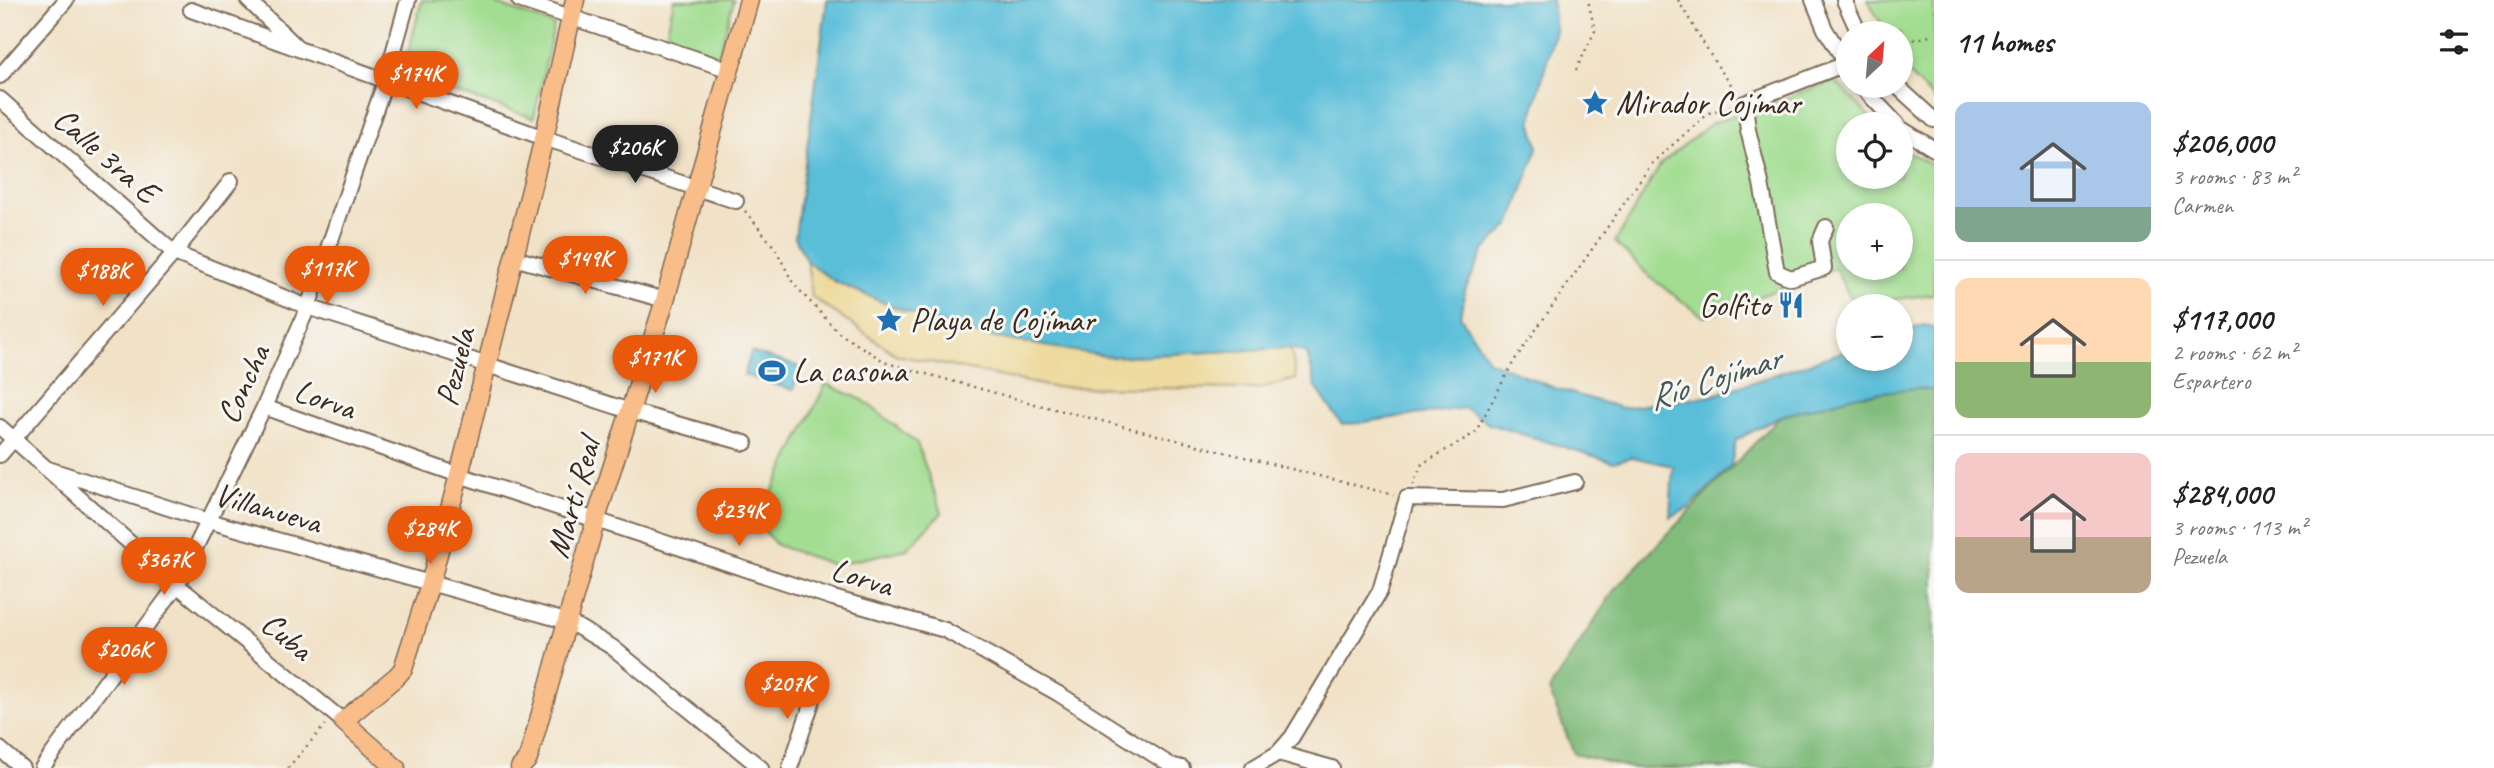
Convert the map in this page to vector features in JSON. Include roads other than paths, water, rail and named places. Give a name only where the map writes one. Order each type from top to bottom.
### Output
[{"type":"main road","name":"Pezuela","points":[[338,718],[403,669],[430,584],[459,475],[544,138],[575,0]]},
{"type":"main road","name":"Martí Real","points":[[520,768],[528,760],[596,519],[698,187],[749,0]]},
{"type":"main road","name":"Cuba","points":[[338,718],[396,768]]},
{"type":"street","points":[[0,76],[66,0]]},
{"type":"street","points":[[248,0],[301,50]]},
{"type":"street","name":"Concha","points":[[42,768],[177,584],[264,407],[308,307],[385,82],[408,0]]},
{"type":"street","points":[[519,0],[730,70]]},
{"type":"street","points":[[1812,0],[1836,46]]},
{"type":"street","points":[[1844,0],[1854,21]]},
{"type":"street","points":[[191,10],[544,138],[736,201]]},
{"type":"street","points":[[1826,228],[1820,241],[1824,268],[1791,278],[1777,272],[1745,103],[1836,68]]},
{"type":"street","points":[[1872,98],[1886,112]]},
{"type":"street","points":[[1910,98],[1934,120]]},
{"type":"street","name":"Calle 3ra E","points":[[0,99],[174,253],[308,307],[630,411],[746,443]]},
{"type":"street","points":[[1913,135],[1934,149]]},
{"type":"street","points":[[0,454],[174,253],[230,181]]},
{"type":"street","points":[[514,258],[665,300]]},
{"type":"street","name":"Lorva","points":[[264,407],[459,475],[833,598],[946,630],[1059,694],[1170,765],[1182,768]]},
{"type":"street","name":"Cuba","points":[[0,427],[177,584],[338,718]]},
{"type":"street","name":"Villanueva","points":[[45,468],[209,521],[569,622],[612,647],[761,768]]},
{"type":"street","points":[[1253,768],[1278,753],[1292,737],[1380,591],[1407,498],[1503,499],[1575,482]]},
{"type":"street","points":[[790,768],[818,684]]},
{"type":"street","points":[[0,749],[22,768]]},
{"type":"street","points":[[1278,753],[1332,768]]},
{"type":"water","points":[[827,0],[1552,0],[1555,30],[1531,120],[1538,147],[1510,225],[1484,250],[1465,290],[1460,316],[1489,361],[1557,389],[1622,408],[1711,396],[1836,354],[1836,371],[1913,371],[1913,329],[1924,325],[1934,327],[1934,391],[1916,388],[1858,395],[1781,416],[1736,440],[1731,466],[1689,508],[1670,517],[1673,466],[1632,457],[1613,462],[1489,424],[1465,408],[1342,425],[1316,387],[1307,353],[1291,348],[1110,357],[973,334],[891,306],[836,282],[807,262],[795,237]]},
{"type":"water","name":"La casona","points":[[751,352],[800,367],[793,390],[744,375]]},
{"type":"place","name":"Mirador Cojímar","points":[[1595,103]]},
{"type":"place","name":"Golfito","points":[[1791,305]]},
{"type":"place","name":"Playa de Cojímar","points":[[889,320]]},
{"type":"place","name":"La casona","points":[[772,371]]},
{"type":"water label","name":"Río Cojímar","points":[[1714,378]]}]
